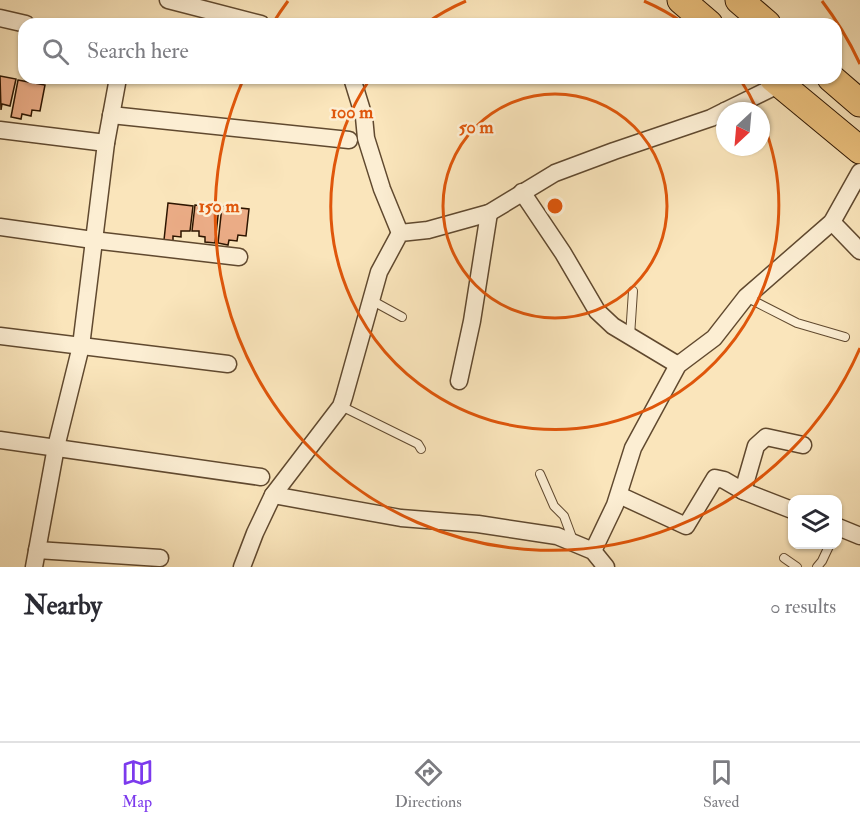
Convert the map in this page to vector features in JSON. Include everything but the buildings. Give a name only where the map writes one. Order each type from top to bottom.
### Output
[{"type":"main road","points":[[681,0],[702,18]]},
{"type":"main road","points":[[739,0],[760,18]]},
{"type":"main road","points":[[781,84],[860,150]]},
{"type":"street","points":[[168,0],[238,18]]},
{"type":"street","points":[[0,18],[18,22]]},
{"type":"street","points":[[34,567],[56,447],[81,346],[106,143],[117,84]]},
{"type":"street","points":[[354,84],[364,117],[366,138],[382,189],[400,233]]},
{"type":"street","points":[[741,102],[772,84]]},
{"type":"street","points":[[111,115],[349,140]]},
{"type":"street","points":[[400,233],[428,230],[489,213],[555,173],[716,116]]},
{"type":"street","points":[[0,130],[106,143]]},
{"type":"street","points":[[593,550],[619,495],[633,448],[678,364],[714,338],[746,297],[832,222],[860,172]]},
{"type":"street","points":[[522,192],[563,253],[597,311],[613,326],[678,364]]},
{"type":"street","points":[[459,381],[472,321],[489,213]]},
{"type":"street","points":[[832,222],[860,252]]},
{"type":"street","points":[[0,227],[239,257]]},
{"type":"street","points":[[242,567],[273,495],[341,406],[379,272],[400,233]]},
{"type":"street","points":[[0,336],[228,364]]},
{"type":"street","points":[[743,491],[756,446],[766,437],[803,445]]},
{"type":"street","points":[[0,440],[261,477]]},
{"type":"street","points":[[619,495],[686,526],[715,478],[788,508]]},
{"type":"street","points":[[273,495],[401,518],[478,524],[557,536],[593,550],[606,567]]},
{"type":"street","points":[[842,529],[860,536]]},
{"type":"street","points":[[37,550],[160,558]]},
{"type":"lane","points":[[630,336],[633,291]]},
{"type":"lane","points":[[746,297],[797,323],[845,337]]},
{"type":"lane","points":[[371,300],[402,317]]},
{"type":"lane","points":[[341,406],[418,444],[421,450]]},
{"type":"lane","points":[[540,474],[554,506],[564,516],[574,543]]},
{"type":"lane","points":[[817,567],[828,549]]},
{"type":"lane","points":[[784,558],[797,567]]}]
